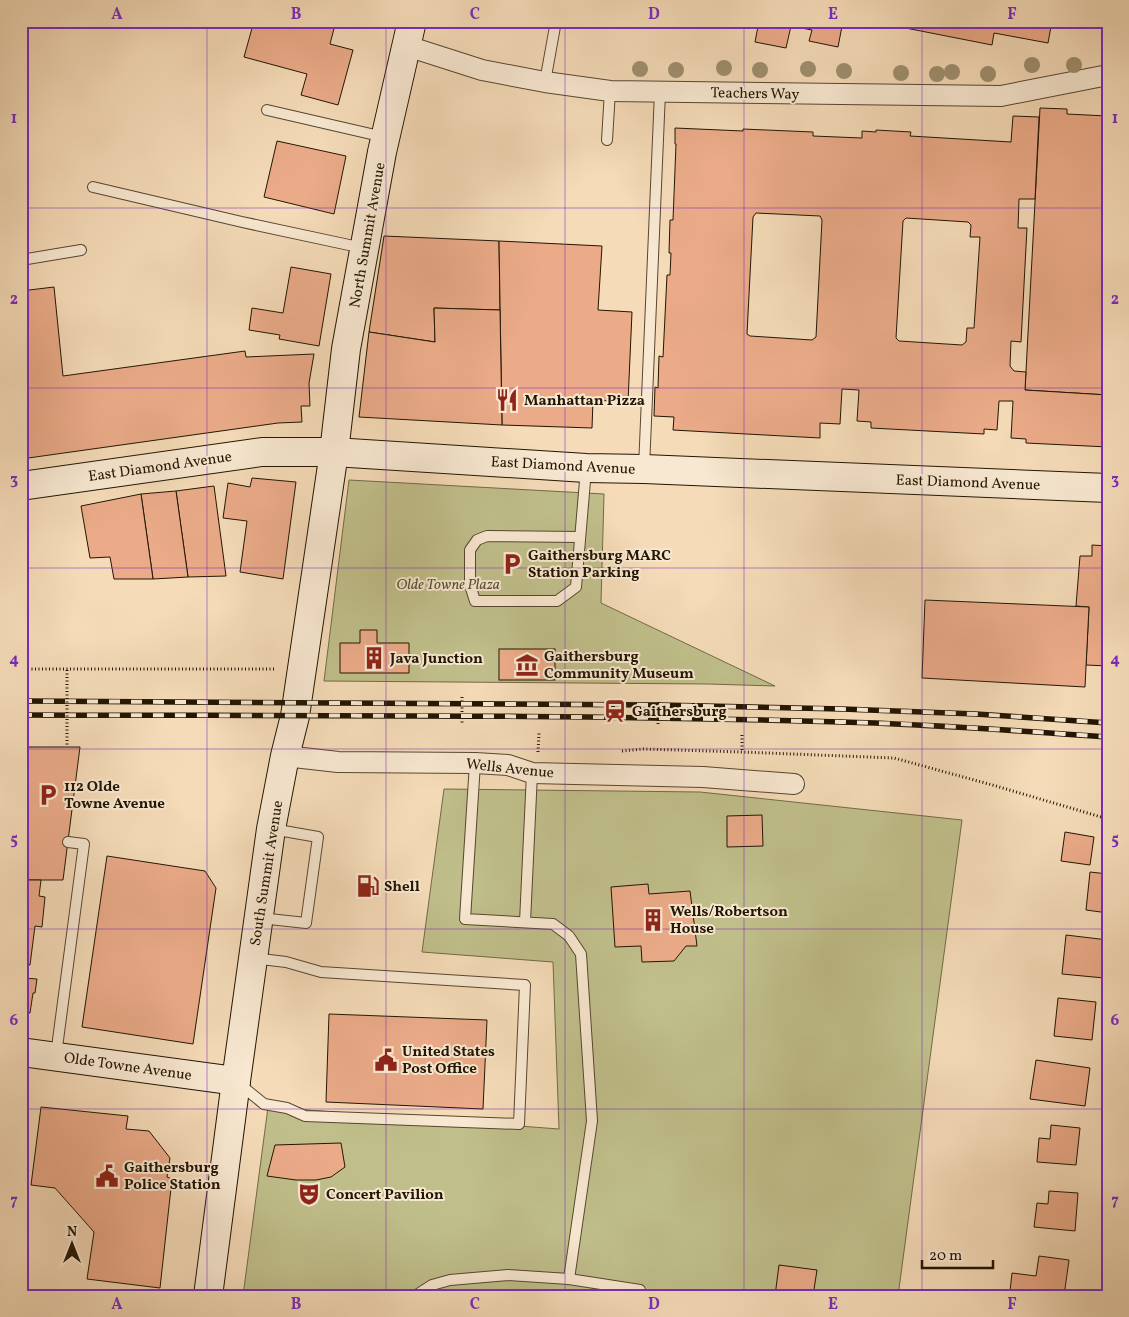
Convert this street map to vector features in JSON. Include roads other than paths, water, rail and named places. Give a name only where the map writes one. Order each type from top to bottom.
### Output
[{"type":"street","name":"Teachers Way","points":[[408,29],[482,70],[545,82],[610,91],[1001,96],[1108,75]]},
{"type":"street","name":"North Summit Avenue","points":[[334,452],[346,349],[385,137],[408,29]]},
{"type":"street","name":"East Diamond Avenue","points":[[21,486],[262,452],[334,452],[586,468],[1108,488]]},
{"type":"street","name":"South Summit Avenue","points":[[208,1296],[271,829],[295,716],[334,452]]},
{"type":"street","name":"Wells Avenue","points":[[285,756],[338,762],[475,763],[508,765],[532,773],[703,778],[794,784]]},
{"type":"street","name":"Olde Towne Avenue","points":[[21,1052],[236,1081]]},
{"type":"lane","points":[[545,82],[556,21]]},
{"type":"lane","points":[[608,140],[610,91]]},
{"type":"lane","points":[[644,469],[660,92]]},
{"type":"lane","points":[[268,110],[385,137]]},
{"type":"lane","points":[[93,187],[364,248]]},
{"type":"lane","points":[[21,260],[81,250]]},
{"type":"lane","points":[[579,537],[487,536],[477,540],[470,550],[469,564],[470,585],[475,601],[557,601],[576,587],[586,468]]},
{"type":"lane","points":[[475,763],[466,918],[553,924],[569,936],[580,954],[592,1121],[569,1279]]},
{"type":"lane","points":[[526,922],[532,773]]},
{"type":"lane","points":[[259,918],[306,923],[318,837],[271,829]]},
{"type":"lane","points":[[56,1056],[84,844],[68,842]]},
{"type":"lane","points":[[236,1081],[264,1104],[287,1108],[305,1116],[519,1124],[524,985],[321,972],[286,962],[253,958]]},
{"type":"lane","points":[[415,1296],[432,1285],[450,1280],[508,1275],[569,1279],[640,1290]]},
{"type":"railway","points":[[21,701],[659,705],[976,714],[1108,723]]},
{"type":"railway","points":[[21,715],[739,719],[908,724],[1108,737]]},
{"type":"place","name":"Manhattan Pizza","points":[[507,400]]},
{"type":"place","name":"Gaithersburg MARC Station Parking","points":[[512,564]]},
{"type":"place","name":"Java Junction","points":[[374,658]]},
{"type":"place","name":"Gaithersburg Community Museum","points":[[527,665]]},
{"type":"place","name":"Gaithersburg","points":[[615,711]]},
{"type":"place","name":"112 Olde Towne Avenue","points":[[48,795]]},
{"type":"place","name":"Shell","points":[[368,886]]},
{"type":"place","name":"Wells/Robertson House","points":[[653,920]]},
{"type":"place","name":"United States Post Office","points":[[386,1060]]},
{"type":"place","name":"Gaithersburg Police Station","points":[[107,1176]]},
{"type":"place","name":"Concert Pavilion","points":[[309,1194]]},
{"type":"park label","name":"Olde Towne Plaza","points":[[448,584]]}]
